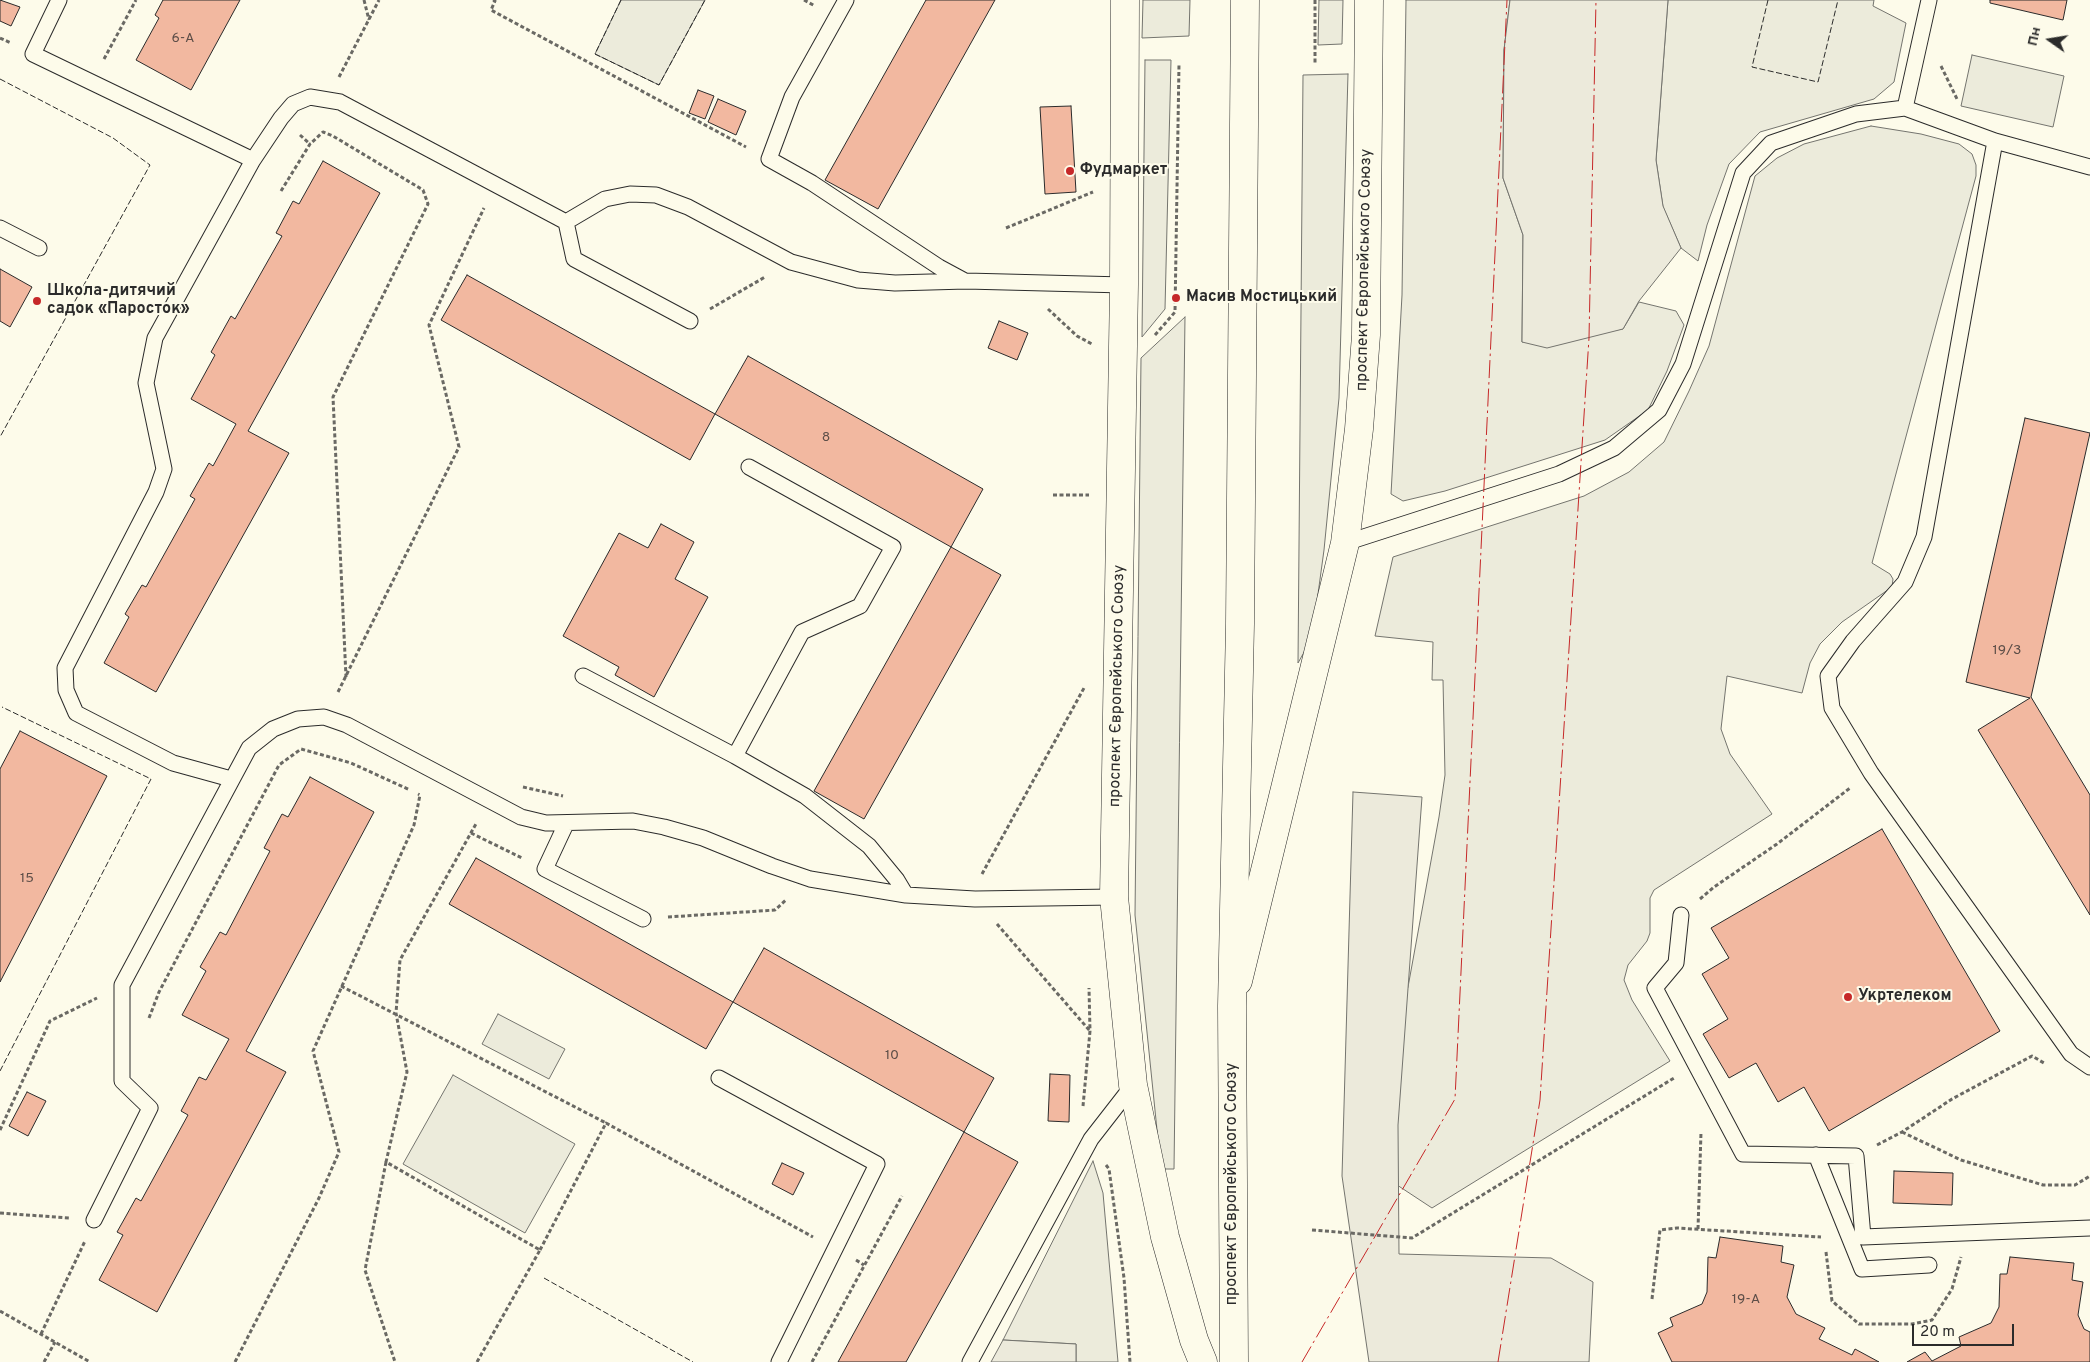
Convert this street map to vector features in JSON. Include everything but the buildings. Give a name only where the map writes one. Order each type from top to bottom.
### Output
[{"type":"street","name":"проспект Європейського Союзу","points":[[1125,0],[1124,285],[1114,897],[1133,1085],[1165,1237],[1194,1340],[1203,1362]]},
{"type":"street","name":"проспект Європейського Союзу","points":[[1234,1362],[1232,1006],[1240,624],[1245,0]]},
{"type":"street","name":"проспект Європейського Союзу","points":[[1232,1006],[1345,543],[1359,429],[1366,335],[1369,0]]},
{"type":"lane","points":[[59,0],[33,54],[253,160]]},
{"type":"lane","points":[[846,0],[792,97],[769,159],[812,183],[939,267],[966,281]]},
{"type":"lane","points":[[1905,108],[1929,0]]},
{"type":"lane","points":[[232,779],[173,763],[76,713],[66,690],[65,668],[156,492],[164,469],[146,383],[155,338],[253,160],[281,118],[293,104],[310,97],[340,102],[566,222],[574,259],[690,321]]},
{"type":"lane","points":[[1345,543],[1559,474],[1614,448],[1659,410],[1683,364],[1743,172],[1771,143],[1856,114],[1905,108],[1995,141],[2090,167]]},
{"type":"lane","points":[[1995,141],[1924,537],[1905,582],[1853,641],[1828,676],[1832,708],[1871,773],[2071,1054],[2090,1067]]},
{"type":"lane","points":[[566,222],[605,199],[630,194],[656,195],[688,207],[791,262],[858,280],[894,283],[966,281],[1124,285]]},
{"type":"lane","points":[[0,228],[39,248]]},
{"type":"lane","points":[[735,756],[802,632],[860,606],[893,547],[749,467]]},
{"type":"lane","points":[[583,676],[735,756],[805,796],[869,846],[897,880],[906,895]]},
{"type":"lane","points":[[94,1220],[150,1108],[122,1081],[122,985],[249,748],[273,729],[298,719],[324,717],[356,730],[522,816],[546,823],[633,821],[664,827],[704,838],[772,866],[810,879],[906,895],[975,899],[1114,897]]},
{"type":"lane","points":[[566,824],[544,869],[643,919]]},
{"type":"lane","points":[[1681,915],[1676,963],[1655,988],[1743,1154],[1856,1156],[1864,1237],[2090,1228]]},
{"type":"lane","points":[[719,1078],[877,1164],[779,1362]]},
{"type":"lane","points":[[970,1362],[1091,1140],[1133,1085]]},
{"type":"lane","points":[[1816,1155],[1862,1269],[1929,1265]]},
{"type":"path","points":[[103,60],[136,0]]},
{"type":"path","points":[[364,0],[369,21]]},
{"type":"path","points":[[327,99],[379,0]]},
{"type":"path","points":[[493,0],[495,1],[491,10],[769,159]]},
{"type":"path","points":[[1315,0],[1315,64]]},
{"type":"path","points":[[1940,62],[1960,106]]},
{"type":"path","points":[[1149,342],[1175,312],[1179,64]]},
{"type":"path","points":[[281,191],[310,144],[323,132],[334,136],[423,190],[428,204],[333,396],[346,677]]},
{"type":"path","points":[[338,692],[459,448],[429,326],[494,184]]},
{"type":"path","points":[[1006,228],[1096,191]]},
{"type":"path","points":[[690,321],[791,262]]},
{"type":"path","points":[[1017,283],[1077,336],[1096,346]]},
{"type":"path","points":[[1053,495],[1094,495]]},
{"type":"path","points":[[981,876],[1085,688]]},
{"type":"path","points":[[330,694],[338,692],[346,697]]},
{"type":"path","points":[[146,1025],[159,992],[279,765],[301,749],[351,762],[420,795],[414,825],[313,1051],[340,1152],[319,1198],[235,1362]]},
{"type":"path","points":[[1714,887],[1777,844],[1871,773]]},
{"type":"path","points":[[522,786],[567,797]]},
{"type":"path","points":[[395,1362],[365,1270],[386,1162],[407,1072],[396,1013],[400,960],[488,799]]},
{"type":"path","points":[[471,833],[544,869]]},
{"type":"path","points":[[643,919],[775,910],[810,879]]},
{"type":"path","points":[[975,899],[1090,1031]]},
{"type":"path","points":[[0,1130],[50,1021],[122,985]]},
{"type":"path","points":[[341,986],[606,1123],[864,1265]]},
{"type":"path","points":[[1856,1156],[1902,1132],[1952,1099],[2032,1056],[2049,1066]]},
{"type":"path","points":[[1312,1230],[1412,1238],[1696,1064]]},
{"type":"path","points":[[476,1362],[540,1250],[606,1123]]},
{"type":"path","points":[[1698,1229],[1701,1131]]},
{"type":"path","points":[[1902,1132],[1961,1160],[2043,1185],[2075,1185],[2090,1176]]},
{"type":"path","points":[[386,1162],[540,1250]]},
{"type":"path","points":[[812,1362],[902,1196]]},
{"type":"path","points":[[0,1213],[94,1220],[40,1334]]},
{"type":"path","points":[[0,1311],[90,1362]]},
{"type":"path","points":[[44,1362],[54,1342]]},
{"type":"shaded area","points":[[621,0],[705,0],[659,85],[595,54]]},
{"type":"shaded area","points":[[1143,0],[1190,0],[1189,36],[1142,38]]},
{"type":"shaded area","points":[[1319,0],[1343,0],[1342,44],[1318,45]]},
{"type":"shaded area","points":[[1406,0],[1510,0],[1504,50],[1503,178],[1523,235],[1522,342],[1623,329],[1639,302],[1676,311],[1684,325],[1667,371],[1648,410],[1605,440],[1445,491],[1403,501],[1391,494],[1402,295]]},
{"type":"shaded area","points":[[1510,0],[1668,0],[1656,160],[1663,206],[1681,248],[1639,301],[1623,329],[1547,348],[1522,342],[1523,235],[1503,178],[1504,50]]},
{"type":"shaded area","points":[[1668,0],[1874,0],[1873,6],[1906,23],[1894,82],[1874,99],[1760,132],[1729,164],[1707,225],[1698,261],[1681,248],[1663,207],[1656,160]]},
{"type":"shaded area","points":[[1972,55],[2064,76],[2053,127],[1961,106]]},
{"type":"shaded area","points":[[1145,60],[1171,60],[1165,309],[1142,337]]},
{"type":"shaded area","points":[[1348,74],[1339,398],[1324,550],[1312,638],[1298,663],[1303,75]]},
{"type":"shaded area","points":[[1871,126],[1921,134],[1959,144],[1972,154],[1976,165],[1976,176],[1872,563],[1890,574],[1893,579],[1892,587],[1842,622],[1820,644],[1810,663],[1802,693],[1727,676],[1721,729],[1730,754],[1772,814],[1654,890],[1650,898],[1650,933],[1647,941],[1628,965],[1624,980],[1632,1000],[1670,1061],[1432,1208],[1391,1181],[1401,1006],[1408,987],[1445,775],[1443,680],[1432,680],[1433,642],[1375,636],[1393,557],[1584,496],[1629,472],[1664,442],[1709,346],[1755,176],[1777,158],[1804,144]]},
{"type":"shaded area","points":[[1185,317],[1174,1169],[1161,1169],[1135,915],[1141,358]]},
{"type":"shaded area","points":[[1353,792],[1422,797],[1398,1125],[1399,1254],[1551,1258],[1593,1282],[1589,1362],[1369,1362],[1342,1176]]},
{"type":"shaded area","points":[[498,1014],[565,1049],[549,1079],[482,1044]]},
{"type":"shaded area","points":[[453,1075],[575,1144],[525,1233],[403,1164]]},
{"type":"shaded area","points":[[1093,1161],[1103,1193],[1118,1362],[1076,1362],[1076,1344],[1003,1340]]},
{"type":"shaded area","points":[[1003,1340],[1076,1344],[1076,1362],[991,1362]]},
{"type":"fence","points":[[621,0],[595,54],[659,85],[705,0]]},
{"type":"fence","points":[[1768,0],[1752,67],[1818,82],[1838,0]]},
{"type":"fence","points":[[0,79],[113,138],[150,165],[0,437]]},
{"type":"fence","points":[[0,1071],[151,779],[2,707]]},
{"type":"fence","points":[[544,1278],[693,1362]]},
{"type":"power","points":[[1302,1362],[1455,1099],[1507,0]]},
{"type":"power","points":[[1498,1362],[1540,1100],[1589,338],[1596,0]]},
{"type":"place","name":"Фудмаркет","points":[[1070,171]]},
{"type":"place","name":"Масив Мостицький","points":[[1176,298]]},
{"type":"place","name":"Школа-дитячий садок «Паросток»","points":[[37,301]]},
{"type":"place","name":"Укртелеком","points":[[1848,997]]}]
